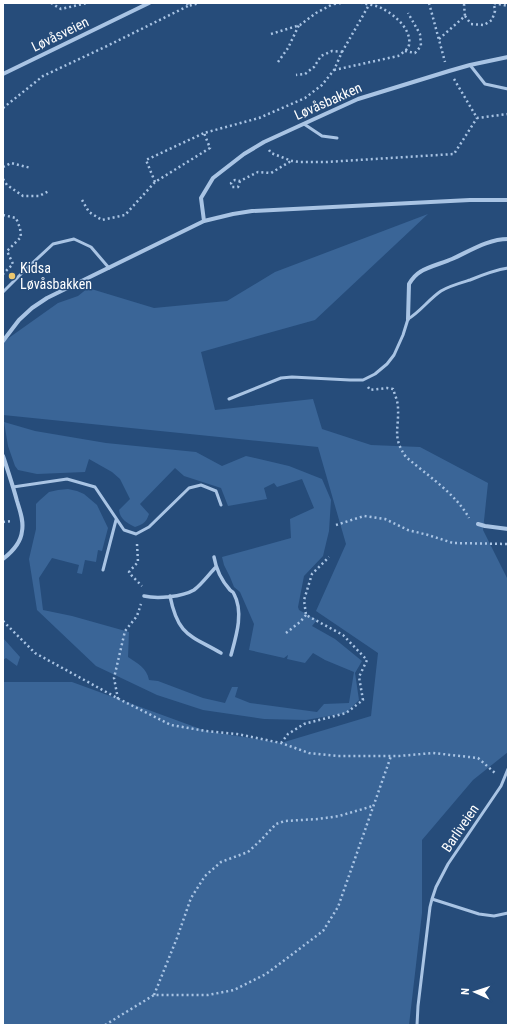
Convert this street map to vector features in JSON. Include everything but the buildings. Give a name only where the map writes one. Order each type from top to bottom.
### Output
[{"type":"street","name":"Løvåsveien","points":[[3,74],[149,3]]},
{"type":"street","name":"Løvåsbakken","points":[[204,221],[201,198],[213,178],[244,154],[264,142],[358,99],[449,70],[508,57]]},
{"type":"street","points":[[3,341],[19,320],[32,308],[47,298],[204,221],[233,214],[252,212],[470,200],[508,200]]},
{"type":"street","points":[[408,319],[409,284],[420,272],[465,254],[487,243],[501,239],[508,239]]},
{"type":"street","points":[[3,456],[22,518],[23,530],[16,546],[3,559]]},
{"type":"street","points":[[478,524],[508,529]]},
{"type":"street","points":[[214,557],[219,573],[237,600],[238,627],[232,655]]},
{"type":"street","points":[[144,596],[153,598],[184,594],[193,590],[216,567]]},
{"type":"street","points":[[170,596],[177,622],[183,630],[191,637],[221,653]]},
{"type":"lane","points":[[470,65],[485,84],[508,89]]},
{"type":"lane","points":[[304,124],[322,136],[337,138]]},
{"type":"lane","points":[[3,292],[53,244],[74,239],[91,247],[109,268]]},
{"type":"lane","points":[[229,399],[280,378],[292,377],[364,380],[388,364],[403,335],[408,319],[441,291],[453,285],[500,269],[508,268]]},
{"type":"lane","points":[[13,487],[67,479],[95,487],[124,530],[136,534],[149,526],[189,488],[201,485],[216,492],[221,504]]},
{"type":"lane","points":[[103,570],[116,520]]},
{"type":"lane","name":"Barliveien","points":[[417,1025],[430,907],[436,888],[448,864],[501,786],[508,769]]},
{"type":"lane","points":[[432,900],[479,914],[494,916],[508,913]]},
{"type":"path","points":[[51,3],[61,9],[86,3]]},
{"type":"path","points":[[3,108],[43,76],[108,46],[188,4],[199,3]]},
{"type":"path","points":[[271,34],[300,25],[316,13],[335,3],[341,3]]},
{"type":"path","points":[[334,70],[398,56],[405,51],[409,45],[408,34],[399,19],[381,8],[362,3]]},
{"type":"path","points":[[429,3],[445,62],[477,118]]},
{"type":"path","points":[[466,3],[464,5],[465,16],[471,24],[484,25],[492,20],[495,11],[494,3],[508,6]]},
{"type":"path","points":[[155,182],[146,160],[204,133],[259,118],[305,98],[322,85],[334,70],[342,52],[370,5]]},
{"type":"path","points":[[405,51],[415,53],[421,46],[420,34],[408,13]]},
{"type":"path","points":[[438,39],[465,16]]},
{"type":"path","points":[[278,62],[288,48],[300,25]]},
{"type":"path","points":[[296,75],[305,74],[314,67],[321,56],[332,51],[342,52]]},
{"type":"path","points":[[477,118],[508,114]]},
{"type":"path","points":[[264,142],[271,153],[292,161],[300,162],[326,162],[454,154],[477,118]]},
{"type":"path","points":[[82,200],[89,212],[102,220],[125,215],[155,182],[210,148],[204,133]]},
{"type":"path","points":[[240,181],[258,172],[271,174],[292,161]]},
{"type":"path","points":[[3,166],[11,163],[31,168]]},
{"type":"path","points":[[3,179],[7,185],[23,196],[39,196],[49,191]]},
{"type":"path","points":[[3,215],[16,218],[20,228],[20,237],[7,251],[13,264],[3,274]]},
{"type":"path","points":[[364,380],[370,390],[387,388],[394,389],[398,406],[396,433],[400,449],[406,457],[456,499],[472,521],[478,524]]},
{"type":"path","points":[[336,524],[364,516],[385,520],[408,530],[453,543],[508,544]]},
{"type":"path","points":[[118,699],[114,678],[125,631],[137,616],[144,596],[142,587],[129,572],[138,562],[137,550]]},
{"type":"path","points":[[286,633],[306,615],[304,600],[312,574],[329,557]]},
{"type":"path","points":[[281,743],[288,734],[304,724],[346,714],[363,700],[359,677],[367,660],[343,635],[306,615]]},
{"type":"path","points":[[3,621],[35,653],[118,699],[171,725],[206,731],[237,734],[281,743],[309,753],[338,756],[400,756],[433,753],[478,758],[503,780]]},
{"type":"path","points":[[105,1025],[154,995],[208,995],[234,990],[266,974],[323,931],[338,907],[391,756]]},
{"type":"path","points":[[154,995],[191,898],[205,876],[222,862],[248,852],[276,824],[285,821],[339,816],[373,806]]},
{"type":"shaded area","points":[[428,214],[315,320],[201,352],[215,410],[313,399],[322,429],[371,445],[420,447],[488,483],[483,530],[508,580],[508,752],[473,780],[422,840],[422,913],[409,1025],[3,1025],[3,682],[72,682],[206,731],[281,743],[371,716],[378,653],[316,611],[346,544],[318,447],[3,415],[3,342],[58,303],[78,296],[88,288],[154,308],[227,301],[275,272]]},
{"type":"shaded area","points":[[4,422],[35,431],[106,443],[196,452],[222,466],[246,456],[289,466],[322,479],[331,500],[329,531],[323,556],[304,576],[298,607],[299,610],[317,620],[312,626],[335,639],[362,661],[355,673],[359,700],[346,713],[306,720],[264,719],[203,710],[157,695],[96,666],[37,610],[29,559],[36,529],[36,504],[49,492],[68,489],[77,491],[84,494],[97,505],[108,528],[102,551],[98,550],[96,562],[85,560],[82,574],[77,573],[79,565],[52,558],[39,578],[43,610],[72,616],[129,632],[128,657],[144,669],[149,680],[158,681],[203,698],[225,703],[232,687],[238,687],[235,697],[250,703],[317,712],[324,704],[349,703],[354,672],[325,660],[313,653],[305,663],[287,659],[288,655],[284,658],[249,650],[254,624],[240,592],[234,587],[222,557],[291,538],[290,519],[314,508],[302,479],[277,487],[274,483],[264,488],[267,499],[228,506],[221,488],[184,476],[175,468],[140,504],[149,514],[144,523],[135,527],[124,520],[119,510],[130,499],[120,479],[112,472],[89,459],[85,472],[37,474],[18,470],[15,466],[8,446]]},
{"type":"shaded area","points":[[3,638],[20,657],[17,666],[6,658],[3,660]]},
{"type":"place","name":"Kidsa Løvåsbakken","points":[[12,276]]}]
